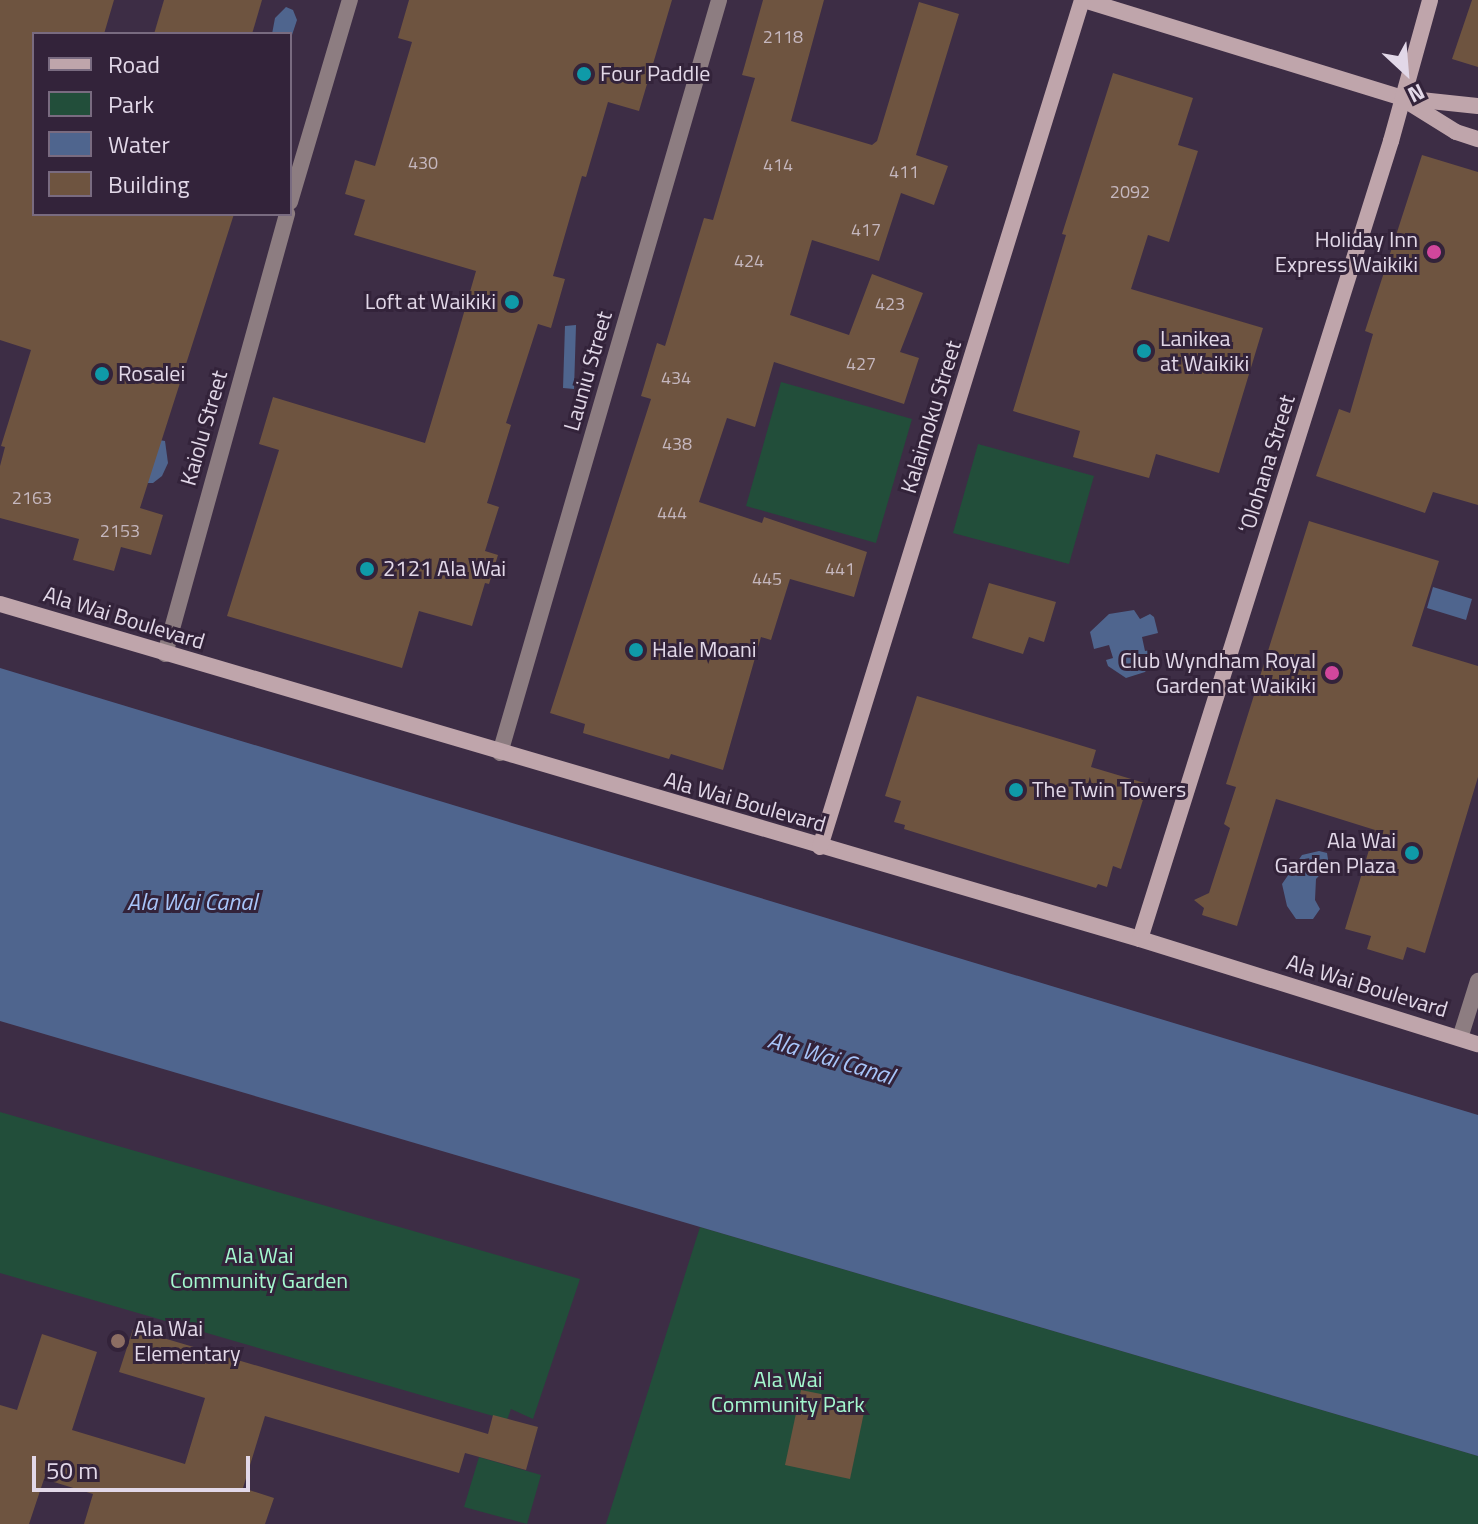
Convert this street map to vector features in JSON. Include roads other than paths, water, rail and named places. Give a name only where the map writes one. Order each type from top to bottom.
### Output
[{"type":"street","points":[[292,195],[350,0]]},
{"type":"street","name":"Launiu Street","points":[[500,753],[719,0]]},
{"type":"street","points":[[1083,0],[1402,98],[1478,106]]},
{"type":"street","name":"Kalaimoku Street","points":[[820,847],[1083,0]]},
{"type":"street","name":"ʻOlohana Street","points":[[1140,939],[1430,0]]},
{"type":"street","points":[[1402,98],[1456,132],[1478,139]]},
{"type":"street","name":"Kaiolu Street","points":[[165,654],[286,216]]},
{"type":"street","name":"Ala Wai Boulevard","points":[[0,604],[1140,939],[1478,1044]]},
{"type":"street","points":[[1460,1038],[1478,981]]},
{"type":"water","points":[[286,7],[293,10],[297,20],[292,35],[292,32],[272,32],[275,18]]},
{"type":"water","points":[[576,325],[574,389],[563,388],[565,326]]},
{"type":"water","points":[[147,438],[165,441],[168,463],[162,476],[153,483],[140,483]]},
{"type":"water","points":[[1433,587],[1472,599],[1466,620],[1427,608]]},
{"type":"water","points":[[1134,610],[1140,619],[1150,614],[1154,617],[1158,633],[1142,637],[1145,651],[1152,650],[1151,664],[1145,672],[1126,678],[1108,666],[1106,660],[1113,658],[1109,645],[1094,649],[1090,632],[1109,614]]},
{"type":"water","name":"Ala Wai Canal","points":[[0,668],[1478,1115],[1478,1456],[0,1021]]},
{"type":"water","points":[[1319,851],[1327,853],[1329,865],[1316,879],[1315,900],[1320,909],[1313,919],[1296,919],[1287,906],[1282,884],[1302,855]]},
{"type":"place","name":"Four Paddle","points":[[584,74]]},
{"type":"place","name":"Holiday Inn Express Waikiki","points":[[1434,252]]},
{"type":"place","name":"Loft at Waikiki","points":[[512,302]]},
{"type":"place","name":"Lanikea at Waikiki","points":[[1144,351]]},
{"type":"place","name":"Rosalei","points":[[102,374]]},
{"type":"place","name":"2121 Ala Wai","points":[[367,569]]},
{"type":"place","name":"Hale Moani","points":[[636,650]]},
{"type":"place","name":"Club Wyndham Royal Garden at Waikiki","points":[[1332,673]]},
{"type":"place","name":"The Twin Towers","points":[[1016,790]]},
{"type":"place","name":"Ala Wai Garden Plaza","points":[[1412,853]]},
{"type":"place","name":"Ala Wai Elementary","points":[[118,1341]]},
{"type":"park label","name":"Ala Wai Community Garden","points":[[259,1268]]},
{"type":"park label","name":"Ala Wai Community Park","points":[[788,1392]]}]
